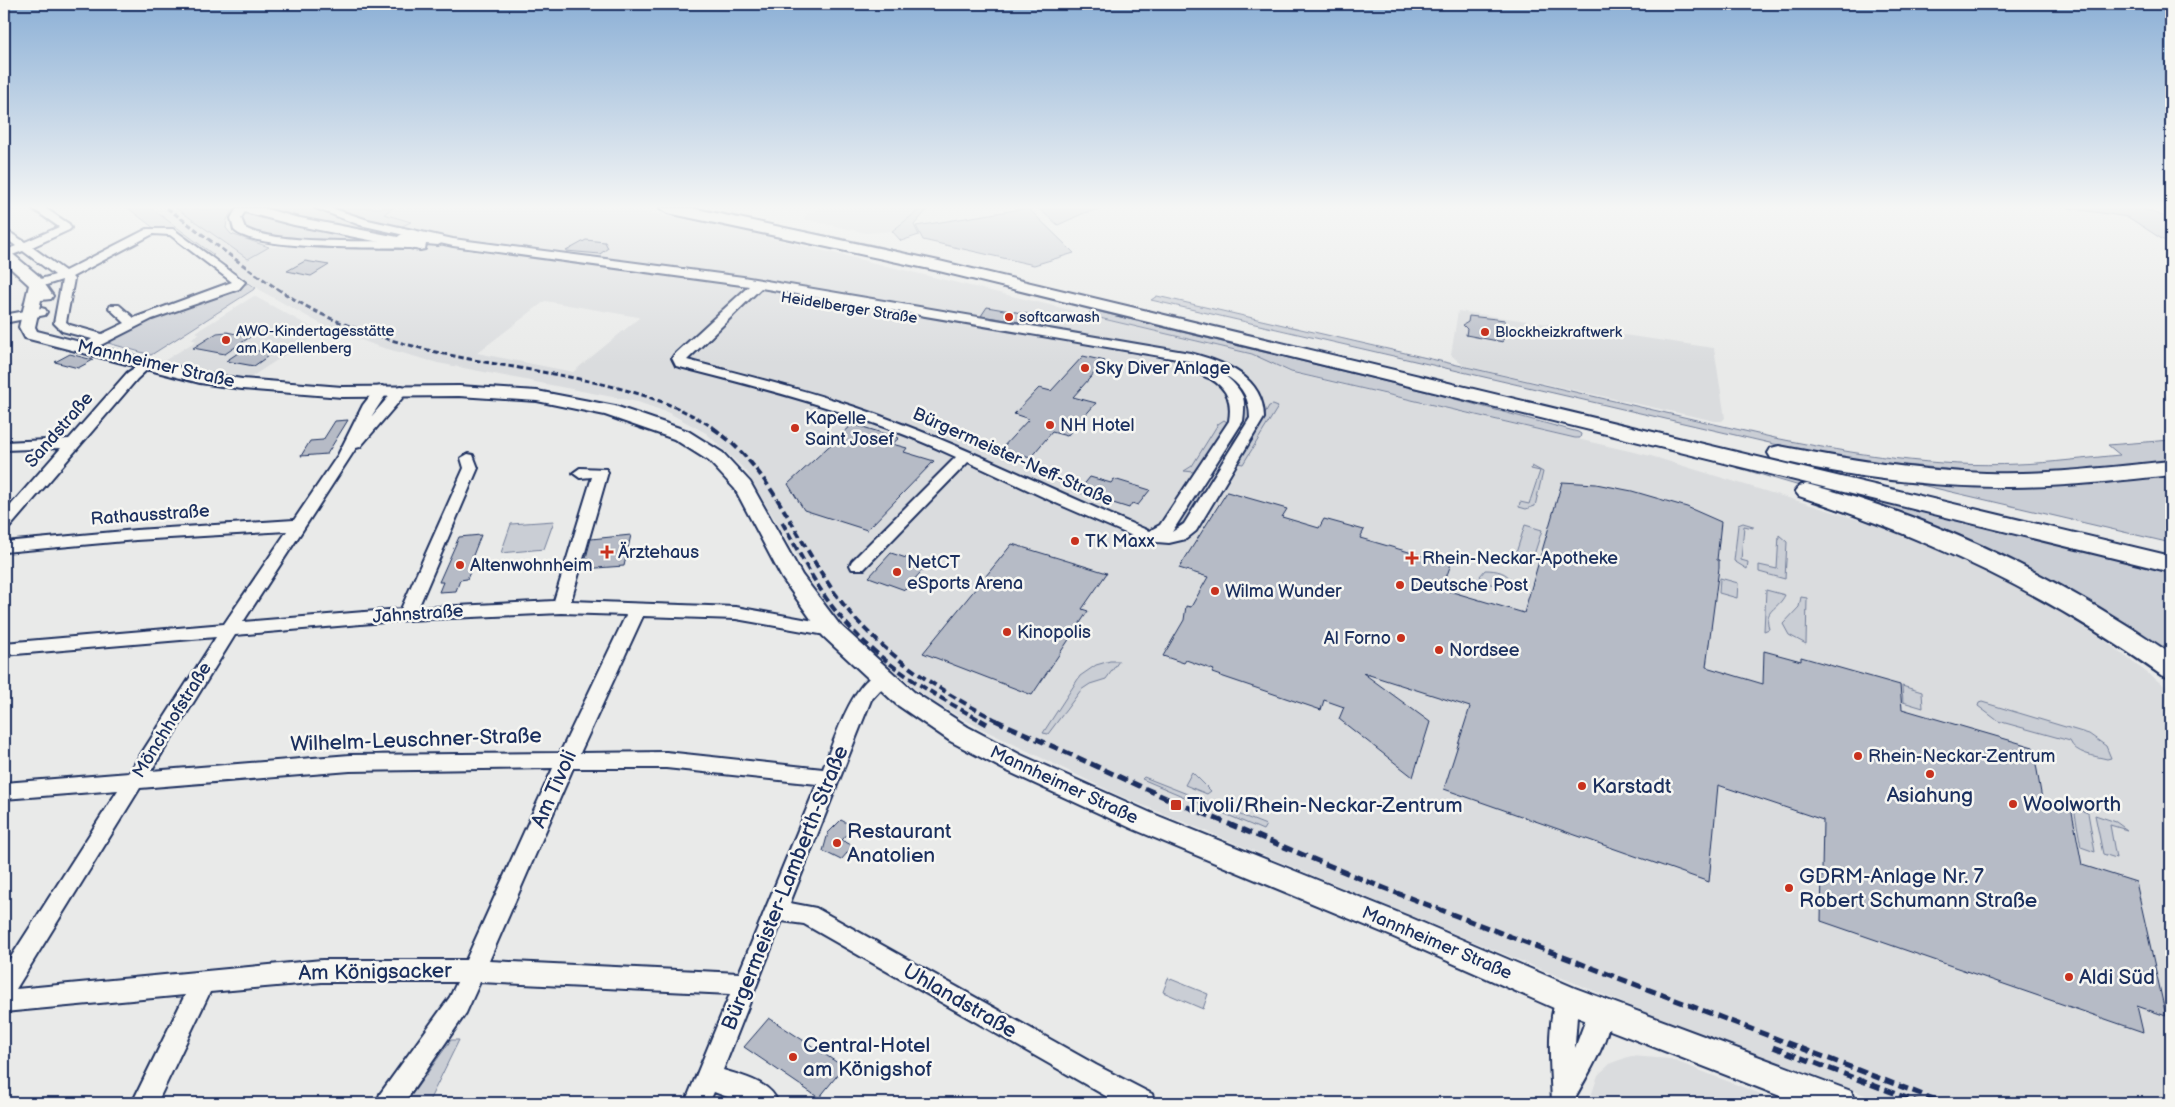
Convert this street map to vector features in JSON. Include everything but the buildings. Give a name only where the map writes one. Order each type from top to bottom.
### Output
[{"type":"highway","points":[[909,260],[2171,564]]},
{"type":"highway","points":[[953,260],[2171,551]]},
{"type":"highway","points":[[1529,408],[1610,434],[1821,495],[1930,534],[1992,561],[2050,591],[2123,634],[2171,668]]},
{"type":"highway","points":[[1676,433],[1838,464],[1936,477],[2020,480],[2171,468]]},
{"type":"main road","points":[[11,260],[37,284]]},
{"type":"main road","name":"Mannheimer Straße","points":[[37,284],[45,296],[29,332],[49,339],[200,378],[352,393],[392,390],[502,392],[570,401],[636,418],[699,445],[716,457],[744,486],[793,578],[831,630],[882,678],[931,717],[994,753],[1070,789],[1567,998],[1839,1103]]},
{"type":"street","points":[[42,260],[65,278]]},
{"type":"street","points":[[37,284],[65,278],[98,260]]},
{"type":"street","points":[[84,348],[132,323],[235,286],[239,282],[210,260]]},
{"type":"street","name":"Heidelberger Straße","points":[[532,260],[754,288],[1190,357],[1221,367],[1237,377],[1250,391],[1256,400],[1257,418],[1190,527],[1180,535],[1169,538],[1150,537]]},
{"type":"street","name":"Heidelberger Straße","points":[[585,260],[682,272],[754,288],[1164,360],[1209,372],[1230,386],[1239,409],[1236,421],[1166,529],[1150,537]]},
{"type":"street","name":"Mannheimer Straße","points":[[65,278],[60,323],[66,328],[103,338]]},
{"type":"street","name":"Bürgermeister-Neff-Straße","points":[[754,288],[679,358],[681,363],[777,387],[851,410],[966,455],[1060,500],[1150,537]]},
{"type":"street","points":[[115,308],[132,323]]},
{"type":"street","points":[[4,319],[36,313]]},
{"type":"street","name":"Sandstraße","points":[[4,523],[73,442],[132,376],[146,364]]},
{"type":"street","name":"Mönchhofstraße","points":[[345,455],[370,405],[392,390]]},
{"type":"street","name":"Mönchhofstraße","points":[[4,988],[229,630],[345,455],[392,390]]},
{"type":"street","points":[[4,446],[73,442]]},
{"type":"street","points":[[858,565],[966,455]]},
{"type":"street","points":[[406,614],[471,468],[468,458]]},
{"type":"street","points":[[561,607],[601,472],[580,473]]},
{"type":"street","name":"Rathausstraße","points":[[4,547],[299,525]]},
{"type":"street","name":"Jahnstraße","points":[[4,648],[406,614],[561,607],[736,613],[831,630]]},
{"type":"street","name":"Am Tivoli","points":[[475,970],[567,759],[637,610]]},
{"type":"street","name":"Bürgermeister-Lamberth-Straße","points":[[697,1103],[747,984],[774,910],[863,696],[882,678]]},
{"type":"street","name":"Wilhelm-Leuschner-Straße","points":[[4,791],[350,763],[567,759],[666,760],[829,778]]},
{"type":"street","name":"Uhlandstraße","points":[[774,910],[808,915],[1087,1074],[1143,1103]]},
{"type":"street","points":[[389,1103],[458,1005],[475,970]]},
{"type":"street","name":"Am Königsacker","points":[[4,1001],[204,981],[322,972],[475,970],[747,984]]},
{"type":"street","points":[[144,1103],[204,981]]},
{"type":"street","points":[[1565,1097],[1563,1024],[1567,998]]},
{"type":"street","points":[[1565,1097],[1592,1041],[1600,1011]]},
{"type":"street","points":[[708,1078],[745,1089],[766,1103]]},
{"type":"shaded area","points":[[220,260],[861,260],[1253,354],[1291,373],[1651,456],[1876,525],[1943,551],[2019,588],[2100,637],[2171,691],[2171,1103],[1886,1103],[1640,1010],[1118,795],[976,726],[933,702],[874,658],[827,608],[746,471],[706,433],[669,413],[638,402],[438,363],[377,346],[323,325],[263,292]],"holes":[[[545,301],[639,318],[573,372],[477,353]]]},
{"type":"shaded area","points":[[920,260],[935,260],[1121,304]]},
{"type":"shaded area","points":[[1010,260],[1052,260],[1034,265]]},
{"type":"shaded area","points":[[249,283],[256,288],[151,355],[108,343],[153,317]]},
{"type":"shaded area","points":[[254,296],[320,332],[245,381],[164,361],[196,341],[191,339],[200,334],[196,332]]},
{"type":"shaded area","points":[[1157,296],[1775,438],[1865,454],[1957,464],[1987,465],[2056,462],[2120,455],[2108,445],[2171,440],[2171,461],[2090,469],[1998,474],[1855,460],[1774,444],[1151,300]]},
{"type":"shaded area","points":[[1091,311],[1436,394],[1578,432],[1581,434],[1580,438],[1291,372],[1252,354],[1091,316],[1089,313]]},
{"type":"shaded area","points":[[1458,311],[1714,348],[1725,418],[1722,421],[1715,421],[1464,366],[1451,355]]},
{"type":"shaded area","points":[[1245,393],[1252,413],[1248,422],[1232,444],[1244,412],[1240,395]]},
{"type":"shaded area","points":[[1269,406],[1278,407],[1243,464],[1237,463]]},
{"type":"shaded area","points":[[1224,420],[1227,422],[1200,466],[1194,472],[1184,471],[1192,466],[1218,424]]},
{"type":"shaded area","points":[[1722,463],[2171,573],[2171,662],[2122,629],[1847,500]]},
{"type":"shaded area","points":[[1532,466],[1543,472],[1535,506],[1526,509],[1519,507],[1520,502],[1529,504],[1540,471],[1531,469]]},
{"type":"shaded area","points":[[2171,472],[2171,543],[1870,473],[2125,477]]},
{"type":"shaded area","points":[[1199,490],[1208,492],[1189,520],[1174,527]]},
{"type":"shaded area","points":[[554,521],[544,549],[501,553],[511,524]]},
{"type":"shaded area","points":[[1743,523],[1753,526],[1753,528],[1744,526],[1741,560],[1748,562],[1747,569],[1734,561],[1738,525]]},
{"type":"shaded area","points":[[1525,525],[1542,530],[1532,561],[1515,556]]},
{"type":"shaded area","points":[[1779,535],[1787,542],[1785,579],[1759,572],[1759,565],[1777,569]]},
{"type":"shaded area","points":[[1485,570],[1501,572],[1508,576],[1512,582],[1506,587],[1485,583],[1480,576]]},
{"type":"shaded area","points":[[1720,578],[1738,583],[1737,598],[1719,593]]},
{"type":"shaded area","points":[[1766,590],[1785,595],[1770,613],[1768,617],[1769,629],[1764,631]]},
{"type":"shaded area","points":[[1801,597],[1807,598],[1806,644],[1789,635],[1783,624],[1799,607]]},
{"type":"shaded area","points":[[1110,661],[1119,661],[1106,679],[1090,684],[1081,690],[1048,734],[1043,733],[1080,676],[1096,665]]},
{"type":"shaded area","points":[[1902,686],[1922,692],[1923,708],[1903,702]]},
{"type":"shaded area","points":[[1982,702],[2089,734],[2106,746],[2111,758],[2107,759],[2086,754],[2076,749],[2070,741],[1998,721],[1978,706]]},
{"type":"shaded area","points":[[1192,772],[1211,791],[1207,794],[1185,785]]},
{"type":"shaded area","points":[[1144,777],[1266,825],[1263,830],[1142,779]]},
{"type":"shaded area","points":[[2074,808],[2088,813],[2095,852],[2081,847]]},
{"type":"shaded area","points":[[2095,815],[2116,822],[2127,830],[2110,825],[2116,858],[2103,854]]},
{"type":"shaded area","points":[[1168,978],[1208,994],[1203,1009],[1163,992]]},
{"type":"shaded area","points":[[451,1040],[459,1040],[428,1103],[406,1103]]},
{"type":"shaded area","points":[[1631,1056],[1670,1059],[1784,1103],[1589,1103],[1598,1075],[1611,1063]]},
{"type":"railway","points":[[235,260],[313,310],[362,331],[450,355],[609,386],[647,397],[683,411],[715,429]]},
{"type":"railway","points":[[713,428],[734,445],[767,484],[837,596],[870,634],[910,668],[953,696],[998,721]]},
{"type":"railway","points":[[782,522],[824,595],[846,624],[863,641],[881,657],[920,685],[982,721]]},
{"type":"railway","points":[[980,720],[987,724]]},
{"type":"railway","points":[[995,720],[1166,798],[1376,885],[1944,1103]]},
{"type":"railway","points":[[1773,1047],[1920,1103]]},
{"type":"place","name":"softcarwash","points":[[1009,317]]},
{"type":"place","name":"Blockheizkraftwerk","points":[[1485,332]]},
{"type":"place","name":"AWO-Kindertagesstätte am Kapellenberg","points":[[226,340]]},
{"type":"place","name":"Sky Diver Anlage","points":[[1085,368]]},
{"type":"place","name":"NH Hotel","points":[[1050,425]]},
{"type":"place","name":"Kapelle Saint Josef","points":[[795,428]]},
{"type":"place","name":"TK Maxx","points":[[1075,541]]},
{"type":"place","name":"Ärztehaus","points":[[607,552]]},
{"type":"place","name":"Rhein-Neckar-Apotheke","points":[[1412,558]]},
{"type":"place","name":"Altenwohnheim","points":[[460,565]]},
{"type":"place","name":"NetCT eSports Arena","points":[[897,572]]},
{"type":"place","name":"Deutsche Post","points":[[1400,585]]},
{"type":"place","name":"Wilma Wunder","points":[[1215,591]]},
{"type":"place","name":"Kinopolis","points":[[1007,632]]},
{"type":"place","name":"Al Forno","points":[[1401,638]]},
{"type":"place","name":"Nordsee","points":[[1439,650]]},
{"type":"place","name":"Rhein-Neckar-Zentrum","points":[[1858,756]]},
{"type":"place","name":"Asiahung","points":[[1930,774]]},
{"type":"place","name":"Karstadt","points":[[1582,786]]},
{"type":"place","name":"Woolworth","points":[[2013,804]]},
{"type":"place","name":"Tivoli/Rhein-Neckar-Zentrum","points":[[1176,805]]},
{"type":"place","name":"Restaurant Anatolien","points":[[837,843]]},
{"type":"place","name":"GDRM-Anlage Nr. 7 Robert Schumann Straße","points":[[1789,888]]},
{"type":"place","name":"Aldi Süd","points":[[2069,977]]},
{"type":"place","name":"Central-Hotel am Königshof","points":[[793,1057]]}]
